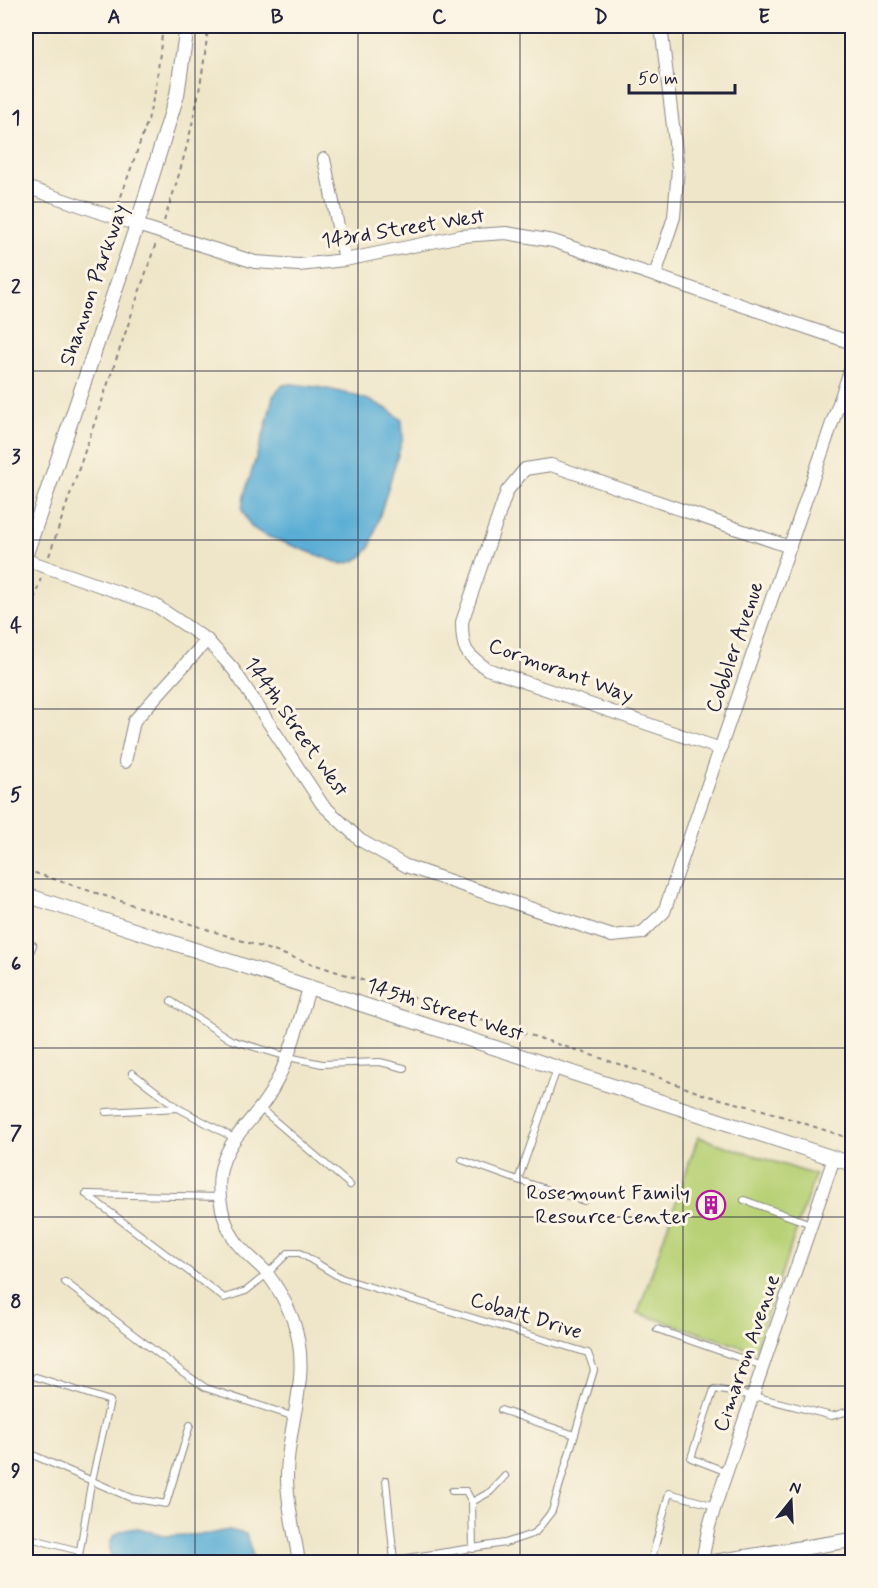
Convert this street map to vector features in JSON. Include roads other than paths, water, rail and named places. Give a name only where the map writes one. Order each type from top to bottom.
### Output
[{"type":"street","name":"Shannon Parkway","points":[[26,554],[137,225],[177,95],[187,26]]},
{"type":"street","points":[[655,275],[674,217],[678,168],[661,26]]},
{"type":"street","points":[[324,159],[345,260]]},
{"type":"street","name":"143rd Street West","points":[[26,187],[255,262],[299,265],[345,260],[462,236],[506,233],[554,241],[852,343]]},
{"type":"street","name":"Cobbler Avenue","points":[[642,933],[664,912],[852,365]]},
{"type":"street","name":"Cormorant Way","points":[[721,749],[487,669],[470,656],[462,640],[462,622],[507,491],[525,469],[551,465],[790,547]]},
{"type":"street","name":"144th Street West","points":[[26,560],[155,605],[207,640],[234,670],[322,804],[360,840],[406,866],[612,936],[642,933]]},
{"type":"street","points":[[125,762],[134,721],[207,640]]},
{"type":"street","name":"145th Street West","points":[[26,895],[852,1164]]},
{"type":"street","points":[[299,1563],[287,1477],[301,1375],[298,1337],[285,1301],[267,1274],[237,1243],[228,1227],[220,1197],[220,1173],[234,1138],[271,1093],[288,1057],[309,988]]},
{"type":"street","name":"Cimarron Avenue","points":[[702,1563],[715,1506],[834,1158]]},
{"type":"street","points":[[714,1563],[852,1540]]},
{"type":"lane","points":[[26,963],[33,945]]},
{"type":"lane","points":[[171,1001],[231,1040],[288,1057],[322,1064],[380,1062],[404,1068]]},
{"type":"lane","points":[[518,1180],[557,1068]]},
{"type":"lane","points":[[132,1073],[178,1108],[234,1138]]},
{"type":"lane","points":[[106,1112],[178,1108]]},
{"type":"lane","points":[[260,1108],[350,1185]]},
{"type":"lane","points":[[462,1160],[584,1200]]},
{"type":"lane","points":[[220,1197],[86,1194],[224,1298],[246,1291],[267,1274]]},
{"type":"lane","points":[[744,1200],[812,1224]]},
{"type":"lane","name":"Cobalt Drive","points":[[267,1274],[288,1253],[300,1253],[340,1278],[588,1353],[594,1370],[575,1435],[552,1511],[535,1533],[505,1543],[381,1563]]},
{"type":"lane","points":[[66,1282],[206,1388],[295,1417]]},
{"type":"lane","points":[[657,1329],[763,1366]]},
{"type":"lane","points":[[36,1377],[110,1401],[92,1481],[78,1563]]},
{"type":"lane","points":[[727,1472],[691,1458],[714,1389],[754,1396],[832,1416],[852,1410]]},
{"type":"lane","points":[[501,1410],[575,1435]]},
{"type":"lane","points":[[26,1452],[131,1498],[166,1504],[190,1425]]},
{"type":"lane","points":[[472,1502],[490,1492],[505,1476]]},
{"type":"lane","points":[[386,1480],[394,1560]]},
{"type":"lane","points":[[452,1491],[466,1491],[472,1502],[473,1548]]},
{"type":"lane","points":[[651,1563],[669,1493],[715,1506]]},
{"type":"lane","points":[[26,1537],[79,1551]]},
{"type":"water","points":[[283,385],[325,388],[357,396],[381,406],[402,420],[403,438],[371,545],[362,557],[351,562],[341,564],[264,535],[251,527],[242,510],[273,396]]},
{"type":"water","points":[[138,1528],[166,1536],[209,1534],[229,1530],[246,1534],[253,1562],[112,1562],[110,1547],[113,1537],[117,1533]]},
{"type":"place","name":"Rosemount Family Resource Center","points":[[711,1205]]}]
